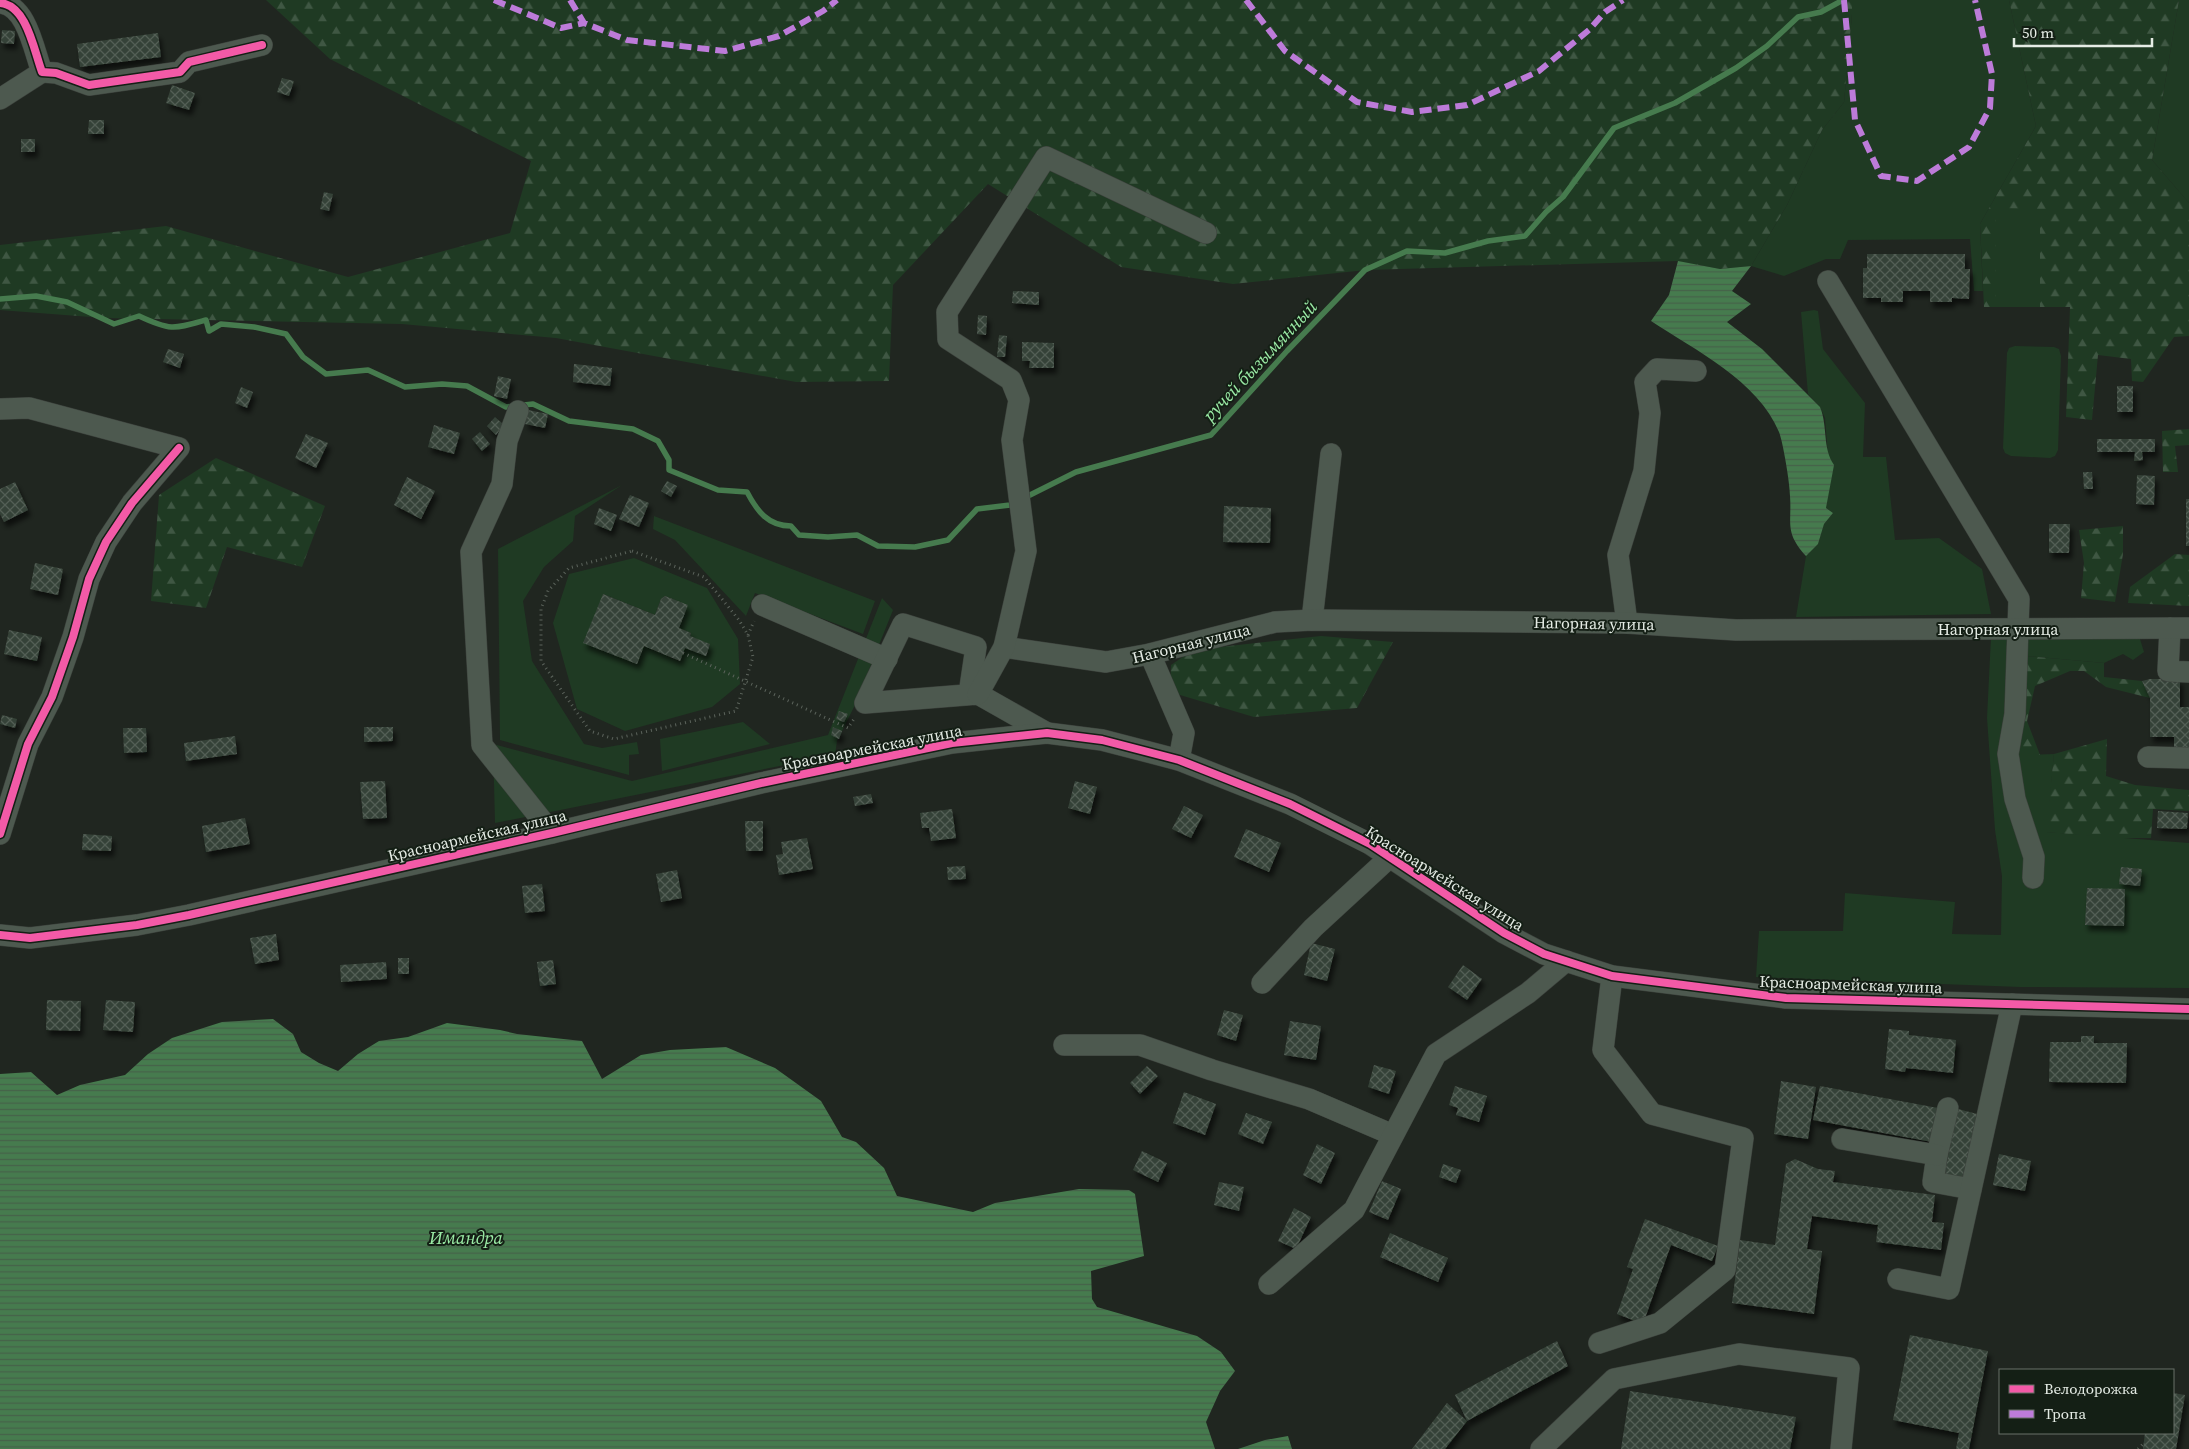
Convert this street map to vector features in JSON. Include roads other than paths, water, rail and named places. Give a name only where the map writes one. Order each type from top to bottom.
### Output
[{"type":"street","points":[[0,4],[7,4],[21,15],[42,72]]},
{"type":"street","points":[[0,99],[42,72],[56,73],[89,85],[180,72],[189,62],[262,45]]},
{"type":"street","points":[[974,694],[1004,647],[1026,551],[1012,440],[1019,400],[1011,380],[948,339],[947,312],[1046,157],[1206,233]]},
{"type":"street","points":[[1828,281],[2019,599],[2015,714],[2008,754],[2015,799],[2034,857],[2033,878]]},
{"type":"street","points":[[1628,622],[1618,556],[1644,471],[1650,413],[1645,382],[1657,369],[1696,370]]},
{"type":"street","points":[[0,410],[29,408],[180,448],[132,503],[106,542],[89,579],[73,637],[52,697],[28,744],[0,834]]},
{"type":"street","points":[[518,411],[507,441],[502,484],[470,552],[482,745],[552,833]]},
{"type":"street","points":[[1312,620],[1330,454]]},
{"type":"street","points":[[762,605],[888,659]]},
{"type":"street","name":"Нагорная улица","points":[[1004,647],[1106,662],[1150,654],[1275,622],[1312,620],[1628,622],[1736,630],[2180,628]]},
{"type":"street","points":[[974,694],[976,647],[903,624],[888,659],[865,703],[974,694],[1047,733]]},
{"type":"street","points":[[2180,628],[2168,672],[2189,672]]},
{"type":"street","points":[[1150,654],[1184,734],[1179,760]]},
{"type":"street","name":"Красноармейская улица","points":[[0,935],[30,938],[146,924],[552,833],[761,783],[952,743],[1047,733],[1102,740],[1179,760],[1290,804],[1370,844],[1504,933],[1544,954],[1612,976],[1786,998],[2189,1009]]},
{"type":"street","points":[[2148,757],[2189,758]]},
{"type":"street","points":[[1262,984],[1313,928],[1390,857]]},
{"type":"street","points":[[1269,1284],[1354,1210],[1436,1054],[1528,993],[1566,961]]},
{"type":"street","points":[[1599,1343],[1660,1323],[1725,1270],[1743,1138],[1652,1114],[1603,1050],[1612,976]]},
{"type":"street","points":[[1898,1279],[1948,1289],[2012,1004]]},
{"type":"street","points":[[1064,1045],[1140,1045],[1212,1070],[1309,1099],[1393,1135]]},
{"type":"street","points":[[1948,1108],[1933,1182],[1971,1189]]},
{"type":"street","points":[[1842,1139],[1937,1155]]},
{"type":"street","points":[[1541,1449],[1614,1379],[1739,1354],[1849,1368],[1841,1449]]},
{"type":"water","points":[[1678,261],[1720,269],[1751,266],[1732,291],[1751,304],[1727,322],[1762,349],[1820,407],[1824,422],[1826,444],[1834,465],[1826,508],[1833,513],[1824,524],[1818,544],[1806,556],[1794,540],[1790,527],[1788,473],[1779,432],[1769,414],[1756,397],[1724,368],[1651,321],[1669,295]]},
{"type":"water","name":"Имандра","points":[[273,1019],[293,1034],[301,1052],[319,1063],[338,1071],[358,1054],[379,1041],[408,1037],[447,1023],[517,1034],[582,1041],[602,1079],[641,1055],[670,1050],[726,1047],[775,1068],[821,1101],[842,1137],[856,1142],[884,1168],[897,1196],[973,1212],[995,1203],[1079,1189],[1129,1190],[1135,1194],[1144,1256],[1091,1271],[1092,1299],[1097,1307],[1197,1336],[1221,1352],[1235,1371],[1220,1391],[1206,1422],[1215,1449],[0,1449],[0,1074],[31,1072],[57,1095],[80,1085],[125,1075],[148,1054],[172,1038],[222,1022]]},
{"type":"water","points":[[1288,1436],[1292,1449],[1238,1449],[1265,1440]]},
{"type":"waterway","name":"ручей бызымянный","points":[[1024,498],[1076,472],[1211,435],[1287,351],[1365,270],[1407,251],[1445,253],[1488,241],[1525,236],[1546,212],[1563,197],[1614,128],[1675,103],[1736,68],[1767,46],[1798,17],[1821,12],[1843,0]]},
{"type":"waterway","name":"ручей бызымянный","points":[[0,299],[36,296],[67,302],[114,324],[139,316],[158,324],[172,327],[206,320],[209,331],[221,324],[254,327],[286,334],[303,357],[326,374],[368,370],[405,387],[442,384],[467,386],[506,407],[533,404],[569,421],[633,429],[658,441],[669,460],[669,470],[718,490],[747,492],[764,516],[776,523],[791,526],[799,535],[828,537],[857,535],[878,546],[915,547],[948,540],[977,509],[1010,505],[1016,502]]}]
